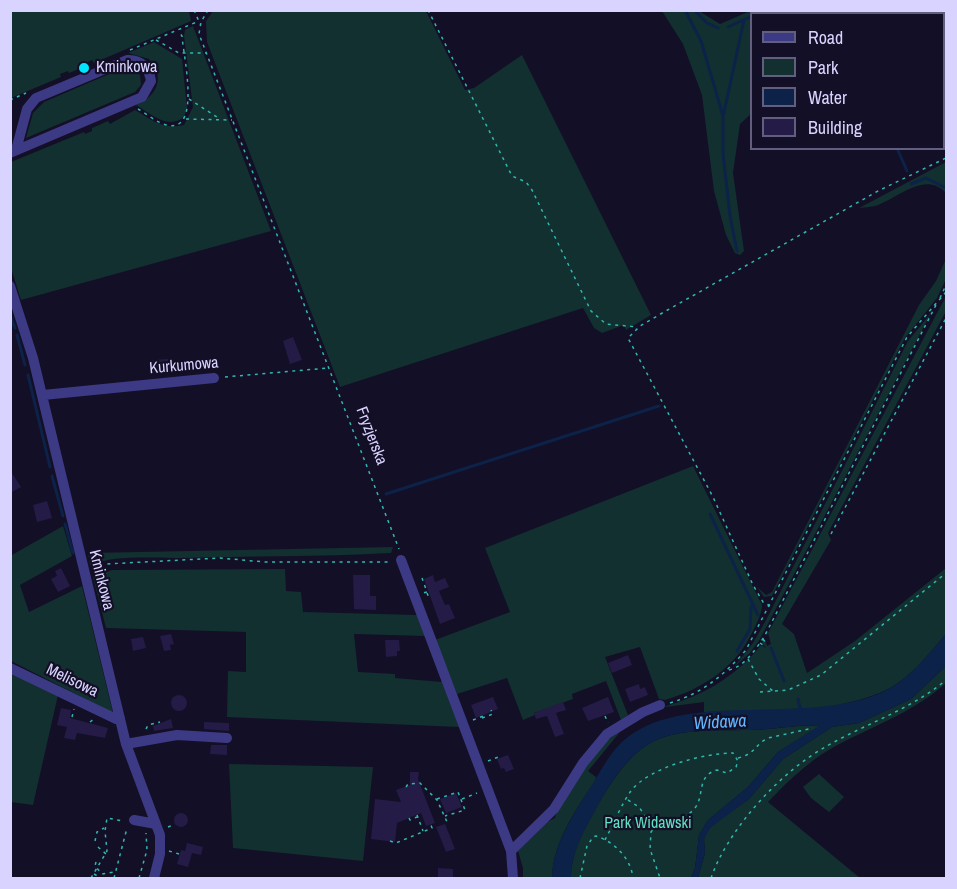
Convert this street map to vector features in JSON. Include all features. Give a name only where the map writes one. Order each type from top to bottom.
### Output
[{"type":"street","points":[[127,60],[139,61],[147,69],[150,84],[142,97],[13,151],[27,109],[39,96],[127,60]]},
{"type":"street","name":"Kminkowa","points":[[10,286],[43,395],[126,744],[150,825],[160,844],[154,879]]},
{"type":"street","name":"Kurkumowa","points":[[43,395],[214,378]]},
{"type":"street","points":[[401,560],[511,851],[513,879]]},
{"type":"street","name":"Melisowa","points":[[10,668],[116,719],[120,718]]},
{"type":"street","points":[[511,851],[554,809],[583,763],[607,734],[643,712],[660,705]]},
{"type":"street","points":[[126,744],[177,735],[227,738]]},
{"type":"street","points":[[134,820],[150,825]]},
{"type":"path","points":[[194,10],[200,25]]},
{"type":"path","points":[[200,25],[208,10]]},
{"type":"path","points":[[428,10],[512,176],[526,182],[532,190],[591,311],[606,324],[620,324],[633,329],[640,326],[878,191],[946,158]]},
{"type":"path","points":[[128,51],[179,32],[199,21]]},
{"type":"path","name":"Fryzjerska","points":[[200,25],[199,34],[401,560]]},
{"type":"path","points":[[179,32],[182,36],[188,99],[186,119]]},
{"type":"path","points":[[156,39],[183,54],[207,53]]},
{"type":"path","points":[[188,99],[223,120]]},
{"type":"path","points":[[136,107],[169,126],[178,125],[186,119],[233,120]]},
{"type":"path","points":[[728,670],[736,668],[748,659],[763,638],[946,285]]},
{"type":"path","points":[[660,705],[694,694],[728,670],[746,650],[907,337],[946,292]]},
{"type":"path","points":[[831,534],[946,318]]},
{"type":"path","points":[[640,326],[628,338],[634,353],[713,496],[753,585],[763,602],[770,606]]},
{"type":"path","points":[[10,327],[12,333]]},
{"type":"path","name":"Kurkumowa","points":[[214,378],[329,368]]},
{"type":"path","points":[[84,572],[106,564],[220,558],[265,562],[401,560]]},
{"type":"path","points":[[760,692],[774,693],[820,675],[946,573]]},
{"type":"path","points":[[427,592],[429,598]]},
{"type":"path","points":[[759,643],[766,646],[763,638]]},
{"type":"path","points":[[748,659],[759,679],[774,693]]},
{"type":"path","points":[[711,879],[744,821],[788,773],[827,746],[925,697],[946,680]]},
{"type":"path","points":[[66,708],[73,709]]},
{"type":"path","points":[[475,719],[493,714],[491,710]]},
{"type":"path","points":[[464,724],[486,715]]},
{"type":"path","points":[[737,759],[754,752],[762,741],[768,738],[813,728]]},
{"type":"path","points":[[605,840],[631,791],[640,782],[682,760],[733,753],[737,759],[736,767],[730,771],[713,771],[704,779],[698,804],[689,814],[683,818],[668,818],[650,835],[650,849],[660,879]]},
{"type":"path","points":[[478,764],[501,756]]},
{"type":"path","points":[[406,787],[408,784],[420,783],[437,800],[448,824]]},
{"type":"path","points":[[461,799],[488,789]]},
{"type":"path","points":[[437,800],[456,791],[461,799],[465,810],[444,816]]},
{"type":"path","points":[[627,800],[639,807],[654,829]]},
{"type":"path","points":[[436,806],[439,803]]},
{"type":"path","points":[[410,818],[410,820],[418,816],[423,831]]},
{"type":"path","points":[[91,879],[106,854],[107,818],[126,822],[127,835],[121,843],[114,879]]},
{"type":"path","points":[[139,879],[148,846],[150,825]]},
{"type":"path","points":[[390,841],[396,843],[432,828],[431,825]]},
{"type":"path","points":[[95,841],[97,832],[105,828]]},
{"type":"path","points":[[580,879],[587,846],[593,837],[605,840],[629,862],[633,879]]},
{"type":"path","points":[[98,847],[106,854]]},
{"type":"path","points":[[96,862],[97,869],[104,874],[115,872]]},
{"type":"path","points":[[94,873],[101,878]]},
{"type":"green space","points":[[11,10],[189,11],[191,21],[94,63],[92,60],[85,63],[86,66],[60,74],[61,77],[11,98]]},
{"type":"green space","points":[[844,10],[845,12],[750,12],[750,115],[740,124],[733,173],[744,251],[740,255],[735,253],[726,235],[714,191],[702,95],[683,44],[662,11],[699,11],[720,24],[750,11]]},
{"type":"green space","points":[[213,11],[426,11],[465,90],[474,88],[522,55],[651,315],[626,330],[624,325],[602,333],[594,328],[583,308],[340,387],[207,42],[206,21]]},
{"type":"green space","points":[[193,26],[271,231],[21,300],[11,268],[11,162],[84,132],[85,134],[108,121],[110,124],[135,110],[164,125],[184,125],[193,107],[184,36],[185,30]]},
{"type":"green space","points":[[154,42],[182,59],[187,108],[184,117],[178,121],[160,119],[136,105],[154,91],[158,79],[157,72],[149,59],[128,53]]},
{"type":"green space","points":[[123,68],[131,68],[140,75],[141,85],[135,92],[26,138],[33,113],[44,102]]},
{"type":"green space","points":[[946,162],[946,193],[930,184],[921,185],[878,205],[859,208]]},
{"type":"green space","points":[[946,259],[946,279],[937,298],[905,338],[772,596],[764,597],[757,587],[766,595],[772,592],[919,305],[936,281]]},
{"type":"green space","points":[[946,296],[946,311],[828,533],[831,540],[782,624],[794,634],[807,673],[855,641],[946,568],[946,634],[917,666],[892,687],[839,705],[794,710],[704,712],[704,702],[658,708],[702,693],[728,677],[761,645],[766,648],[762,643],[765,639],[767,646],[771,644],[768,633]]},
{"type":"green space","points":[[931,313],[760,639],[750,653],[734,667],[753,643],[766,620],[908,341]]},
{"type":"green space","points":[[693,466],[762,605],[759,618],[746,644],[728,666],[705,683],[665,700],[659,699],[640,647],[605,657],[628,715],[621,720],[606,681],[572,694],[573,699],[534,713],[535,715],[523,720],[507,678],[457,694],[435,640],[510,612],[485,548]]},
{"type":"green space","points":[[63,526],[72,556],[20,585],[29,612],[82,586],[113,713],[11,661],[10,556]]},
{"type":"green space","points":[[393,547],[391,553],[132,558],[90,565],[88,553]]},
{"type":"green space","points":[[285,569],[286,591],[301,592],[303,612],[417,615],[425,636],[354,634],[358,672],[395,674],[395,678],[442,682],[459,727],[227,717],[228,671],[246,672],[246,632],[106,628],[93,577],[112,570]]},
{"type":"green space","points":[[946,666],[946,683],[934,693],[910,709],[822,754],[794,776],[768,802],[860,878],[698,878],[705,853],[704,839],[709,827],[749,799],[783,759],[832,727],[859,723],[911,699]]},
{"type":"green space","points":[[10,672],[58,695],[33,805],[11,802]]},
{"type":"green space","name":"Park Widawski","points":[[820,726],[778,752],[748,787],[708,820],[699,835],[695,868],[691,878],[571,878],[575,851],[595,810],[627,763],[642,749],[657,740],[675,734],[696,731]]},
{"type":"green space","points":[[620,732],[588,771],[596,777],[595,781],[566,827],[556,852],[552,878],[523,877],[518,851],[547,822],[555,818],[582,770],[611,737]]},
{"type":"green space","points":[[229,764],[373,767],[363,861],[233,848]]},
{"type":"green space","points":[[819,774],[844,797],[829,812],[811,798],[803,787]]},
{"type":"water","name":"Widawa","points":[[946,634],[946,666],[911,699],[859,723],[832,727],[783,759],[749,799],[710,828],[704,839],[705,853],[698,878],[691,878],[695,868],[699,835],[708,820],[748,787],[778,752],[819,726],[697,731],[659,739],[643,748],[628,761],[597,807],[576,850],[571,878],[552,878],[559,844],[575,811],[612,753],[622,742],[647,726],[676,716],[710,712],[818,707],[852,702],[883,692],[901,681],[918,666]]},
{"type":"building","points":[[293,337],[302,360],[290,364],[283,341]]},
{"type":"building","points":[[168,359],[169,372],[152,371],[151,360]]},
{"type":"building","points":[[10,470],[21,487],[10,493]]},
{"type":"building","points":[[47,501],[52,518],[37,522],[33,505]]},
{"type":"building","points":[[61,568],[70,586],[58,592],[51,579],[57,576],[55,571]]},
{"type":"building","points":[[353,575],[370,575],[370,596],[376,596],[376,610],[354,609]]},
{"type":"building","points":[[433,575],[435,582],[445,578],[449,587],[439,591],[445,605],[449,604],[455,618],[440,624],[424,579]]},
{"type":"building","points":[[171,634],[174,644],[170,645],[171,650],[164,651],[160,636]]},
{"type":"building","points":[[143,637],[146,648],[133,651],[131,639]]},
{"type":"building","points":[[385,640],[399,640],[400,651],[397,651],[397,656],[386,657]]},
{"type":"building","points":[[628,655],[632,665],[612,673],[608,663]]},
{"type":"building","points":[[639,684],[640,689],[645,687],[648,695],[630,702],[625,689]]},
{"type":"building","points":[[179,695],[187,703],[179,711],[171,703]]},
{"type":"building","points":[[493,697],[498,709],[476,718],[471,705]]},
{"type":"building","points":[[608,697],[614,712],[588,721],[582,708]]},
{"type":"building","points":[[563,702],[566,710],[556,713],[564,734],[555,737],[547,716],[536,719],[534,713]]},
{"type":"building","points":[[61,708],[71,710],[70,718],[108,728],[105,738],[77,733],[75,740],[64,738],[67,727],[57,725]]},
{"type":"building","points":[[171,719],[173,728],[154,731],[153,726]]},
{"type":"building","points":[[204,722],[229,723],[229,731],[204,729]]},
{"type":"building","points":[[211,745],[227,745],[227,755],[210,754]]},
{"type":"building","points":[[508,755],[514,769],[506,772],[504,768],[501,769],[497,759]]},
{"type":"building","points":[[410,772],[419,772],[418,779],[435,823],[426,826],[421,813],[397,823],[395,842],[371,839],[375,799],[401,802],[396,790],[410,785]]},
{"type":"building","points":[[456,793],[462,807],[446,813],[440,799]]},
{"type":"building","points":[[178,813],[184,813],[188,820],[184,827],[178,827],[174,823],[174,817]]},
{"type":"building","points":[[445,824],[455,849],[446,852],[436,827]]},
{"type":"building","points":[[187,843],[203,847],[201,855],[192,853],[188,867],[177,864],[181,850],[185,851]]},
{"type":"building","points":[[438,868],[453,869],[453,879],[438,879]]},
{"type":"waterway","points":[[685,10],[701,41],[723,116]]},
{"type":"waterway","points":[[694,10],[707,23],[718,28]]},
{"type":"waterway","points":[[728,27],[750,17]]},
{"type":"waterway","points":[[737,251],[730,216],[723,154],[723,117],[744,20]]},
{"type":"waterway","points":[[898,150],[907,171]]},
{"type":"waterway","points":[[911,184],[926,178],[946,188]]},
{"type":"waterway","points":[[10,315],[15,328]]},
{"type":"waterway","points":[[17,335],[25,365]]},
{"type":"waterway","points":[[28,375],[50,467]]},
{"type":"waterway","points":[[386,494],[659,406]]},
{"type":"waterway","points":[[52,476],[63,516]]},
{"type":"waterway","points":[[710,514],[758,615]]},
{"type":"waterway","points":[[65,524],[73,553]]},
{"type":"waterway","points":[[737,651],[750,629],[751,607],[754,605]]},
{"type":"waterway","points":[[771,648],[784,681]]},
{"type":"waterway","points":[[798,699],[801,712]]},
{"type":"place","name":"Kminkowa","points":[[84,68]]}]
